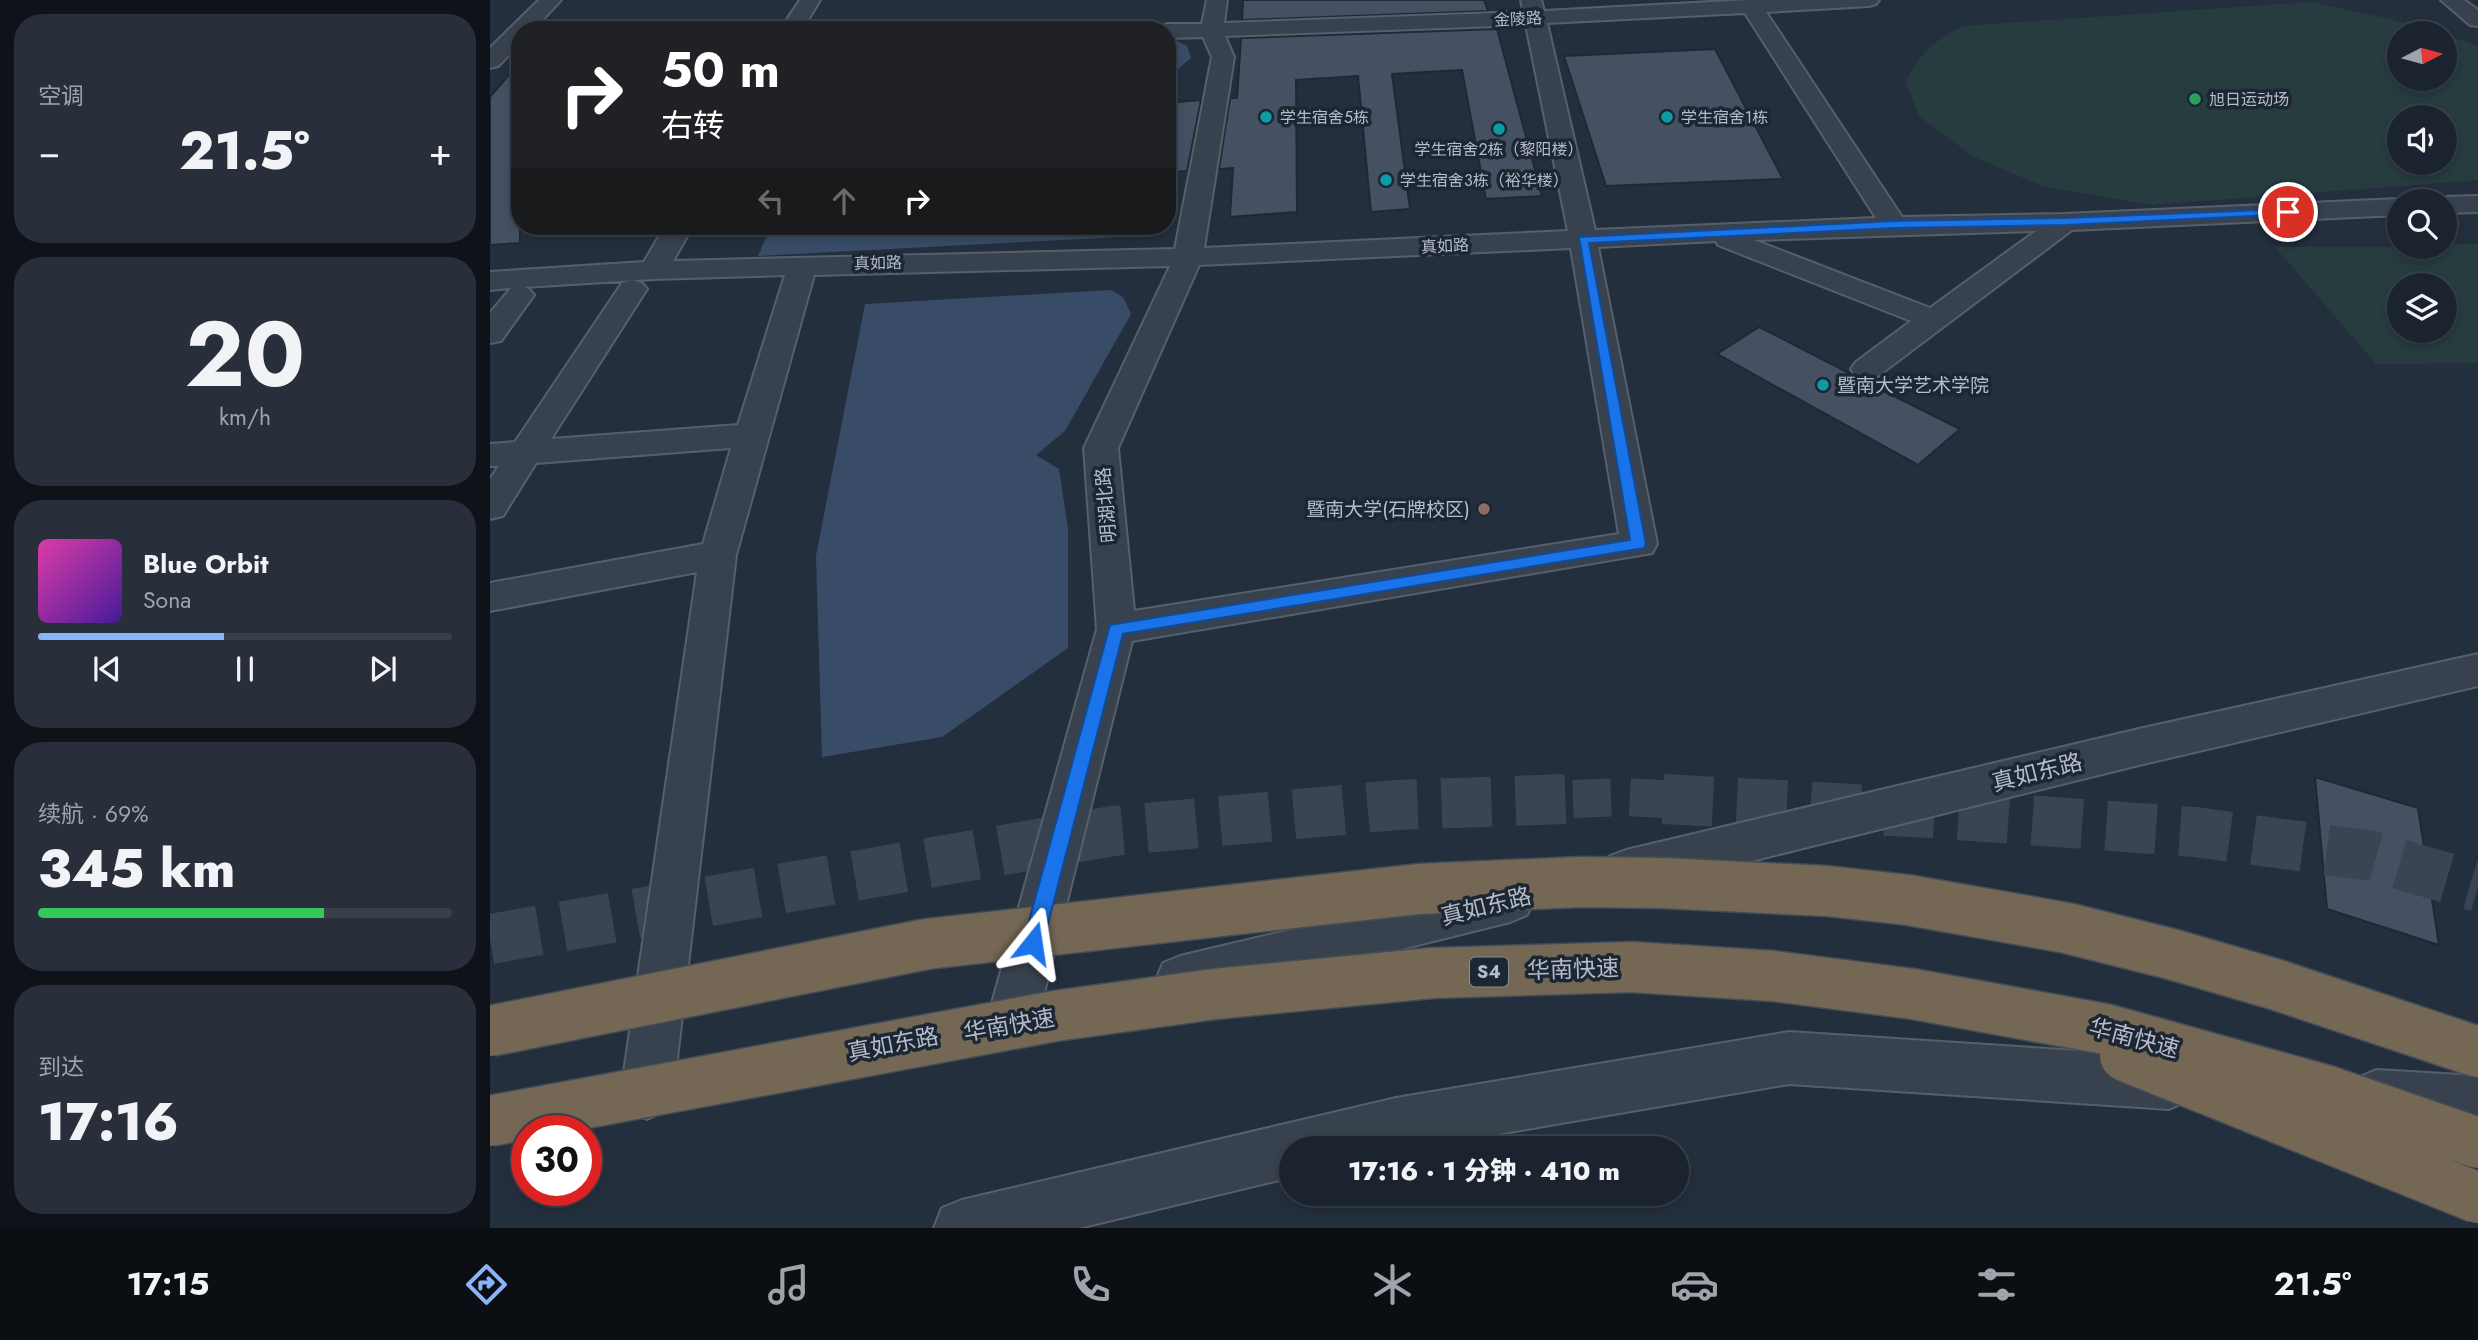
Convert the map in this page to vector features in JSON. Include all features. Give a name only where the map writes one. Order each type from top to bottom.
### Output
[{"type":"highway","points":[[490,1031],[927,944],[1419,889],[1497,884],[1655,882],[1829,893],[1987,913],[2064,927],[2147,946],[2311,994],[2478,1052]]},
{"type":"highway","name":"华南快速","points":[[490,1123],[1055,1016],[1229,992],[1432,974],[1632,967],[1735,974],[1900,993],[2105,1029],[2328,1091],[2478,1143]]},
{"type":"highway","points":[[2019,1012],[2478,1198]]},
{"type":"street","points":[[529,21],[551,0]]},
{"type":"street","points":[[797,21],[810,0]]},
{"type":"street","name":"金陵路","points":[[1176,28],[1215,15],[1687,5],[1752,7],[1869,0]]},
{"type":"street","points":[[2451,0],[2478,20]]},
{"type":"street","points":[[1752,7],[1895,225]]},
{"type":"street","points":[[1116,629],[1639,544],[1583,239],[1533,9]]},
{"type":"street","name":"明湖北路","points":[[1012,1021],[1116,629],[1101,448],[1188,257],[1223,57],[1215,15]]},
{"type":"street","points":[[490,63],[511,40]]},
{"type":"street","points":[[490,63],[511,64]]},
{"type":"street","points":[[2457,205],[2478,204]]},
{"type":"street","name":"真如路","points":[[490,281],[643,280],[803,265],[1188,257],[1895,225],[2066,222],[2387,208]]},
{"type":"street","points":[[1867,369],[2066,222]]},
{"type":"street","points":[[1716,234],[1932,319]]},
{"type":"street","points":[[490,506],[523,452],[673,235]]},
{"type":"street","points":[[647,1093],[718,555],[803,265]]},
{"type":"street","points":[[490,334],[519,295]]},
{"type":"street","points":[[490,455],[751,436]]},
{"type":"street","points":[[490,597],[718,555]]},
{"type":"street","name":"真如东路","points":[[490,1123],[1012,1021],[2125,750],[2478,670]]},
{"type":"street","points":[[1349,1136],[1396,1125],[1789,1058],[2478,1102]]},
{"type":"street","points":[[962,1228],[1279,1153]]},
{"type":"green space","name":"旭日运动场","points":[[2311,2],[2386,18],[2397,21],[2387,21],[2387,91],[2457,91],[2457,38],[2478,46],[2478,180],[2150,205],[2042,186],[1974,157],[1919,116],[1906,82],[1916,63],[1943,37],[1962,26]]},
{"type":"green space","points":[[2457,244],[2478,244],[2478,363],[2376,364],[2275,247],[2387,247],[2387,259],[2457,259]]},
{"type":"water","points":[[1176,40],[1187,46],[1191,58],[1176,70]]},
{"type":"water","points":[[767,235],[1119,237],[758,256]]},
{"type":"water","points":[[1111,290],[1123,297],[1131,314],[1065,431],[1036,455],[1059,469],[1068,529],[1068,648],[942,737],[822,757],[816,556],[865,304]]},
{"type":"building","points":[[1243,0],[1484,0],[1488,11],[1242,20]]},
{"type":"building","points":[[1497,29],[1542,196],[1486,199],[1462,70],[1392,74],[1410,209],[1371,212],[1358,76],[1296,80],[1297,212],[1230,217],[1233,168],[1219,169],[1230,98],[1237,98],[1241,38]]},
{"type":"building","name":"学生宿舍1栋","points":[[1715,49],[1783,179],[1606,186],[1564,56]]},
{"type":"building","points":[[511,72],[511,235],[520,235],[520,243],[490,245],[490,97]]},
{"type":"building","points":[[1201,100],[1187,171],[1176,172],[1176,102]]},
{"type":"building","name":"暨南大学艺术学院","points":[[1759,327],[1851,374],[1855,379],[1960,429],[1918,465],[1717,354]]},
{"type":"building","points":[[2315,777],[2418,808],[2439,945],[2327,909]]},
{"type":"tunnel","points":[[1516,801],[1624,797],[1697,801]]},
{"type":"tunnel","points":[[490,939],[1113,831],[1397,805],[1566,799]]},
{"type":"tunnel","points":[[1663,799],[1930,813],[2195,832],[2372,856],[2478,887]]},
{"type":"place","name":"旭日运动场","points":[[2195,99]]},
{"type":"place","name":"学生宿舍5栋","points":[[1266,117]]},
{"type":"place","name":"学生宿舍1栋","points":[[1667,117]]},
{"type":"place","name":"学生宿舍2栋（黎阳楼）","points":[[1499,129]]},
{"type":"place","name":"学生宿舍3栋（裕华楼）","points":[[1386,180]]},
{"type":"place","name":"暨南大学艺术学院","points":[[1823,385]]},
{"type":"place","name":"暨南大学(石牌校区)","points":[[1484,509]]},
{"type":"route","points":[[1033,943],[1116,629],[1639,544],[1583,239],[2288,212]]}]
